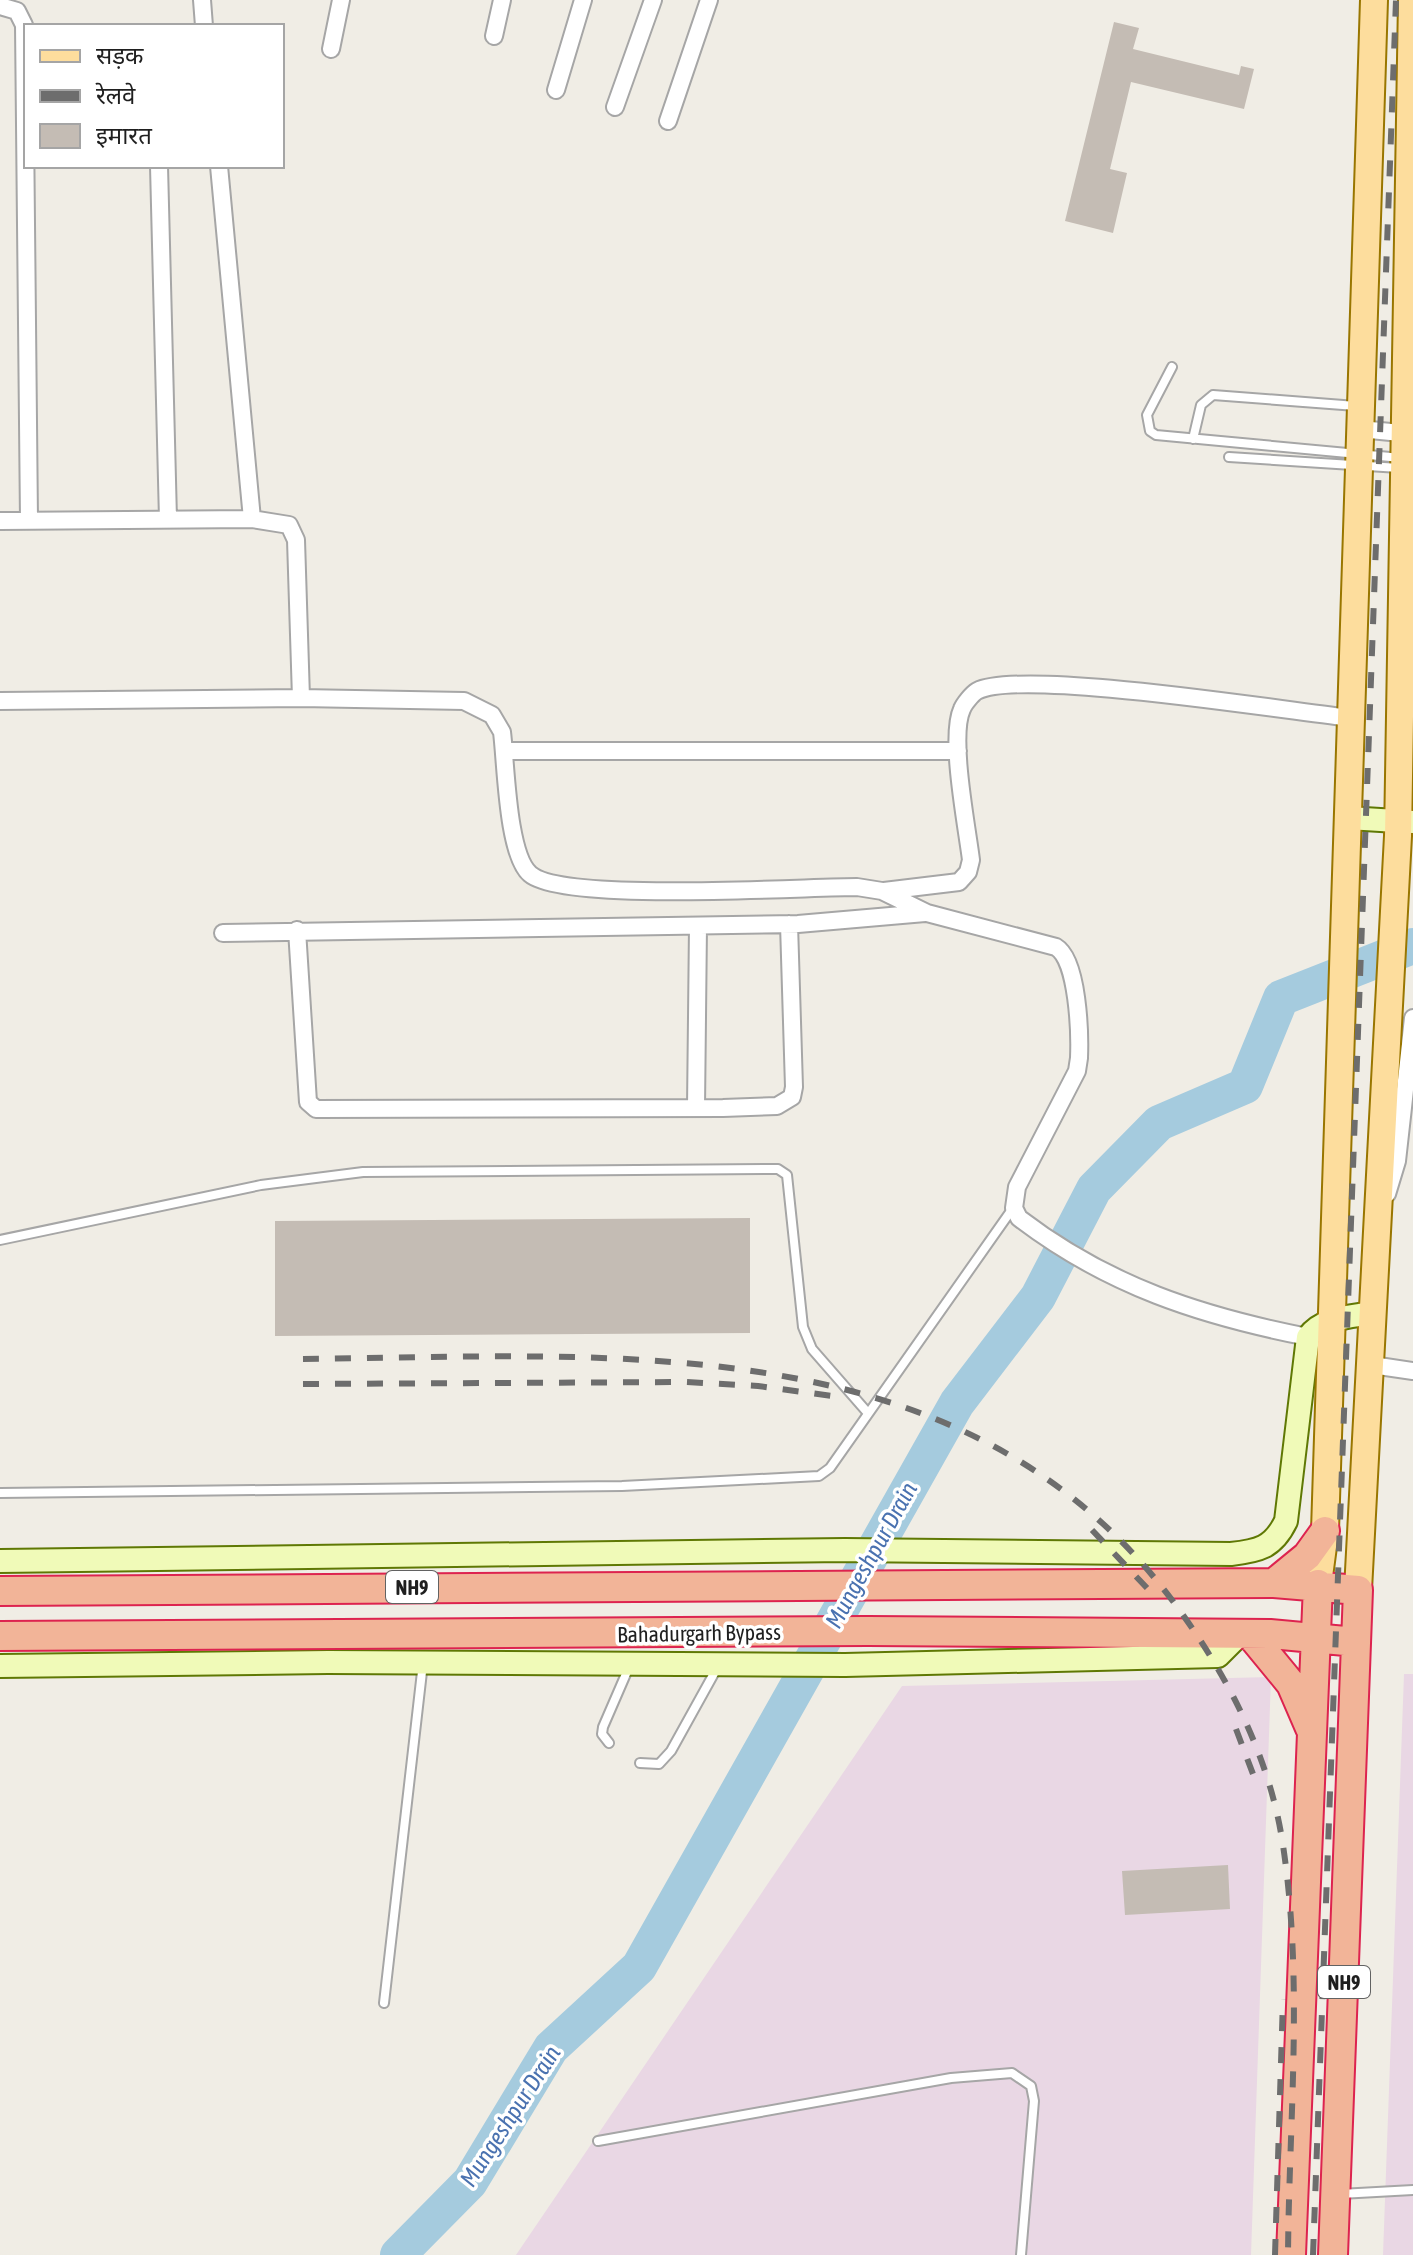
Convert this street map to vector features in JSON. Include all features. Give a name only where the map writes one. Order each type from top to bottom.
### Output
[{"type":"highway","points":[[1274,1583],[1307,1556],[1325,1531]]},
{"type":"highway","name":"Bahadurgarh Bypass","points":[[0,1591],[1274,1583],[1318,1584],[1358,1590]]},
{"type":"highway","points":[[1316,1636],[1318,1584]]},
{"type":"highway","name":"NH9","points":[[1333,2255],[1358,1590]]},
{"type":"highway","name":"Bahadurgarh Bypass","points":[[0,1636],[868,1631],[1245,1634],[1316,1636],[1356,1642]]},
{"type":"highway","points":[[1245,1634],[1291,1684],[1314,1736]]},
{"type":"highway","name":"NH9","points":[[1291,2255],[1316,1636]]},
{"type":"main road","points":[[1318,1584],[1325,1531],[1374,0]]},
{"type":"main road","points":[[1358,1590],[1403,826],[1412,13]]},
{"type":"main road","points":[[1369,136],[1409,140]]},
{"type":"main road","points":[[1348,822],[1403,826]]},
{"type":"main road","points":[[0,1561],[845,1550],[1231,1554],[1262,1551],[1279,1536],[1286,1521],[1308,1337],[1320,1325],[1331,1320],[1372,1313]]},
{"type":"main road","points":[[0,1666],[423,1662],[845,1665],[1218,1656],[1245,1634]]},
{"type":"street","points":[[202,0],[204,24]]},
{"type":"street","points":[[331,49],[341,0]]},
{"type":"street","points":[[494,36],[502,0]]},
{"type":"street","points":[[556,90],[583,0]]},
{"type":"street","points":[[615,107],[653,0]]},
{"type":"street","points":[[668,121],[709,0]]},
{"type":"street","points":[[0,6],[17,11],[24,25]]},
{"type":"street","points":[[25,168],[29,521]]},
{"type":"street","points":[[159,168],[168,519]]},
{"type":"street","points":[[219,168],[252,519]]},
{"type":"street","points":[[1360,439],[1406,449]]},
{"type":"street","points":[[0,521],[252,519],[289,525],[296,540],[301,698]]},
{"type":"street","points":[[0,701],[301,698],[464,701],[492,715],[502,732],[517,853],[529,874],[543,882],[606,890],[857,887],[882,891],[959,882],[968,872],[971,860],[958,751],[961,711],[974,692],[993,686],[1059,685],[1351,718]]},
{"type":"street","points":[[504,751],[958,751]]},
{"type":"street","points":[[882,891],[927,913],[1056,947],[1066,956],[1072,974],[1080,1046],[1077,1071],[1017,1187],[1014,1208],[1019,1218],[1041,1235],[1116,1279],[1186,1309],[1308,1337]]},
{"type":"street","points":[[223,933],[789,924],[927,913]]},
{"type":"street","points":[[297,930],[308,1102],[316,1109],[696,1108],[777,1106],[792,1097],[789,924]]},
{"type":"street","points":[[696,1108],[698,926]]},
{"type":"street","points":[[1379,1217],[1397,1161],[1413,1018]]},
{"type":"street","points":[[1372,1365],[1413,1371]]},
{"type":"lane","points":[[1172,367],[1147,415],[1148,424],[1156,435],[1193,439],[1360,439]]},
{"type":"lane","points":[[1193,439],[1201,405],[1213,395],[1360,439],[1406,449]]},
{"type":"lane","points":[[1229,457],[1360,439]]},
{"type":"lane","points":[[0,1240],[261,1185],[363,1172],[778,1169],[787,1175],[803,1327],[812,1349],[867,1412]]},
{"type":"lane","points":[[0,1493],[622,1486],[824,1474],[1014,1208]]},
{"type":"lane","points":[[384,2003],[423,1662]]},
{"type":"lane","points":[[609,1743],[602,1734],[603,1727],[630,1664]]},
{"type":"lane","points":[[640,1763],[659,1764],[671,1751],[720,1664]]},
{"type":"lane","points":[[598,2141],[951,2078],[1012,2073],[1031,2086],[1034,2101],[1021,2255]]},
{"type":"lane","points":[[1336,2194],[1413,2190]]},
{"type":"shaded area","points":[[1404,1674],[1413,1674],[1413,2255],[1383,2255]]},
{"type":"shaded area","points":[[1271,1677],[1251,2255],[516,2255],[902,1686]]},
{"type":"building","points":[[1114,22],[1139,28],[1133,49],[1239,75],[1241,66],[1254,69],[1244,109],[1131,82],[1110,169],[1127,173],[1113,233],[1065,221]]},
{"type":"building","points":[[750,1218],[750,1333],[275,1336],[275,1221]]},
{"type":"building","points":[[1228,1865],[1230,1909],[1125,1915],[1122,1871]]},
{"type":"waterway","name":"Mungeshpur Drain","points":[[398,2255],[470,2182],[551,2048],[639,1967],[957,1403],[1038,1297],[1094,1189],[1159,1123],[1245,1086],[1281,998],[1413,946]]},
{"type":"railway","points":[[1313,2255],[1396,0]]},
{"type":"railway","points":[[303,1359],[541,1356],[660,1361],[777,1375],[889,1402],[995,1447],[1091,1513],[1175,1604],[1194,1630],[1228,1686],[1267,1776],[1282,1839],[1292,1943],[1294,2047],[1288,2255]]},
{"type":"railway","points":[[303,1384],[686,1382],[758,1386],[840,1397]]},
{"type":"railway","points":[[1092,1530],[1147,1588]]},
{"type":"railway","points":[[1236,1729],[1256,1782]]},
{"type":"railway","points":[[1275,2255],[1283,1999]]}]
